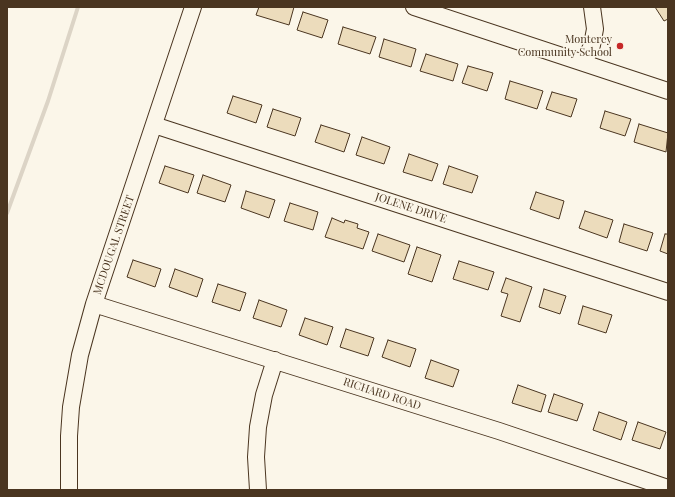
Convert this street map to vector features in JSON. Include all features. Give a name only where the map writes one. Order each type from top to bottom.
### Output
[{"type":"street","name":"MCDOUGAL STREET","points":[[69,490],[69,436],[71,407],[80,355],[94,304],[193,7]]},
{"type":"street","points":[[414,7],[668,91]]},
{"type":"street","points":[[584,63],[592,45],[595,29],[592,7]]},
{"type":"street","name":"JOLENE DRIVE","points":[[154,125],[668,292]]},
{"type":"street","name":"RICHARD ROAD","points":[[94,304],[499,431],[668,488]]},
{"type":"street","points":[[258,490],[256,457],[258,427],[264,395],[275,360]]},
{"type":"building","points":[[259,7],[294,7],[289,25],[256,15]]},
{"type":"building","points":[[655,7],[668,7],[668,19],[664,21]]},
{"type":"building","points":[[303,12],[328,20],[322,38],[297,30]]},
{"type":"building","points":[[343,27],[376,37],[370,54],[338,44]]},
{"type":"building","points":[[384,39],[416,49],[411,67],[379,57]]},
{"type":"building","points":[[426,54],[458,64],[453,81],[420,71]]},
{"type":"building","points":[[468,66],[493,73],[487,91],[462,83]]},
{"type":"building","points":[[510,81],[543,91],[537,109],[505,99]]},
{"type":"building","points":[[552,92],[577,99],[571,117],[546,109]]},
{"type":"building","points":[[233,96],[262,105],[256,123],[227,113]]},
{"type":"building","points":[[273,109],[301,118],[295,136],[267,127]]},
{"type":"building","points":[[605,111],[631,119],[625,136],[600,128]]},
{"type":"building","points":[[639,124],[668,133],[666,152],[634,142]]},
{"type":"building","points":[[321,125],[350,134],[344,152],[315,142]]},
{"type":"building","points":[[362,137],[390,147],[384,164],[356,155]]},
{"type":"building","points":[[409,154],[438,164],[432,181],[403,172]]},
{"type":"building","points":[[165,166],[194,175],[188,193],[159,183]]},
{"type":"building","points":[[449,166],[478,176],[472,193],[443,184]]},
{"type":"building","points":[[203,175],[231,185],[225,202],[197,193]]},
{"type":"building","points":[[246,191],[275,200],[269,218],[241,208]]},
{"type":"building","points":[[536,192],[564,201],[559,219],[530,209]]},
{"type":"building","points":[[290,203],[318,212],[313,230],[284,221]]},
{"type":"building","points":[[585,211],[613,220],[607,238],[579,228]]},
{"type":"building","points":[[332,218],[344,223],[345,220],[358,224],[357,228],[369,232],[363,249],[325,237]]},
{"type":"building","points":[[624,224],[653,233],[647,251],[619,242]]},
{"type":"building","points":[[378,234],[410,245],[404,262],[372,251]]},
{"type":"building","points":[[665,234],[668,234],[668,254],[660,251]]},
{"type":"building","points":[[417,247],[441,255],[432,282],[408,274]]},
{"type":"building","points":[[133,260],[161,269],[155,287],[127,277]]},
{"type":"building","points":[[459,261],[494,272],[488,290],[453,279]]},
{"type":"building","points":[[175,269],[203,279],[197,297],[169,287]]},
{"type":"building","points":[[506,278],[532,287],[520,322],[501,316],[508,294],[501,292]]},
{"type":"building","points":[[218,284],[246,293],[240,311],[212,302]]},
{"type":"building","points":[[544,289],[566,296],[560,314],[539,307]]},
{"type":"building","points":[[259,300],[287,310],[281,327],[253,318]]},
{"type":"building","points":[[583,306],[612,315],[606,333],[578,324]]},
{"type":"building","points":[[305,318],[333,327],[327,345],[299,335]]},
{"type":"building","points":[[346,329],[374,338],[368,356],[340,347]]},
{"type":"building","points":[[388,340],[416,349],[410,367],[382,357]]},
{"type":"building","points":[[431,360],[459,370],[453,387],[425,378]]},
{"type":"building","points":[[518,385],[546,395],[541,412],[512,403]]},
{"type":"building","points":[[554,394],[583,404],[577,421],[548,412]]},
{"type":"building","points":[[599,412],[627,422],[621,440],[593,430]]},
{"type":"building","points":[[638,422],[666,432],[660,449],[632,440]]},
{"type":"waterway","points":[[7,213],[48,101],[78,7]]},
{"type":"place","name":"Monterey Community School","points":[[620,46]]}]
